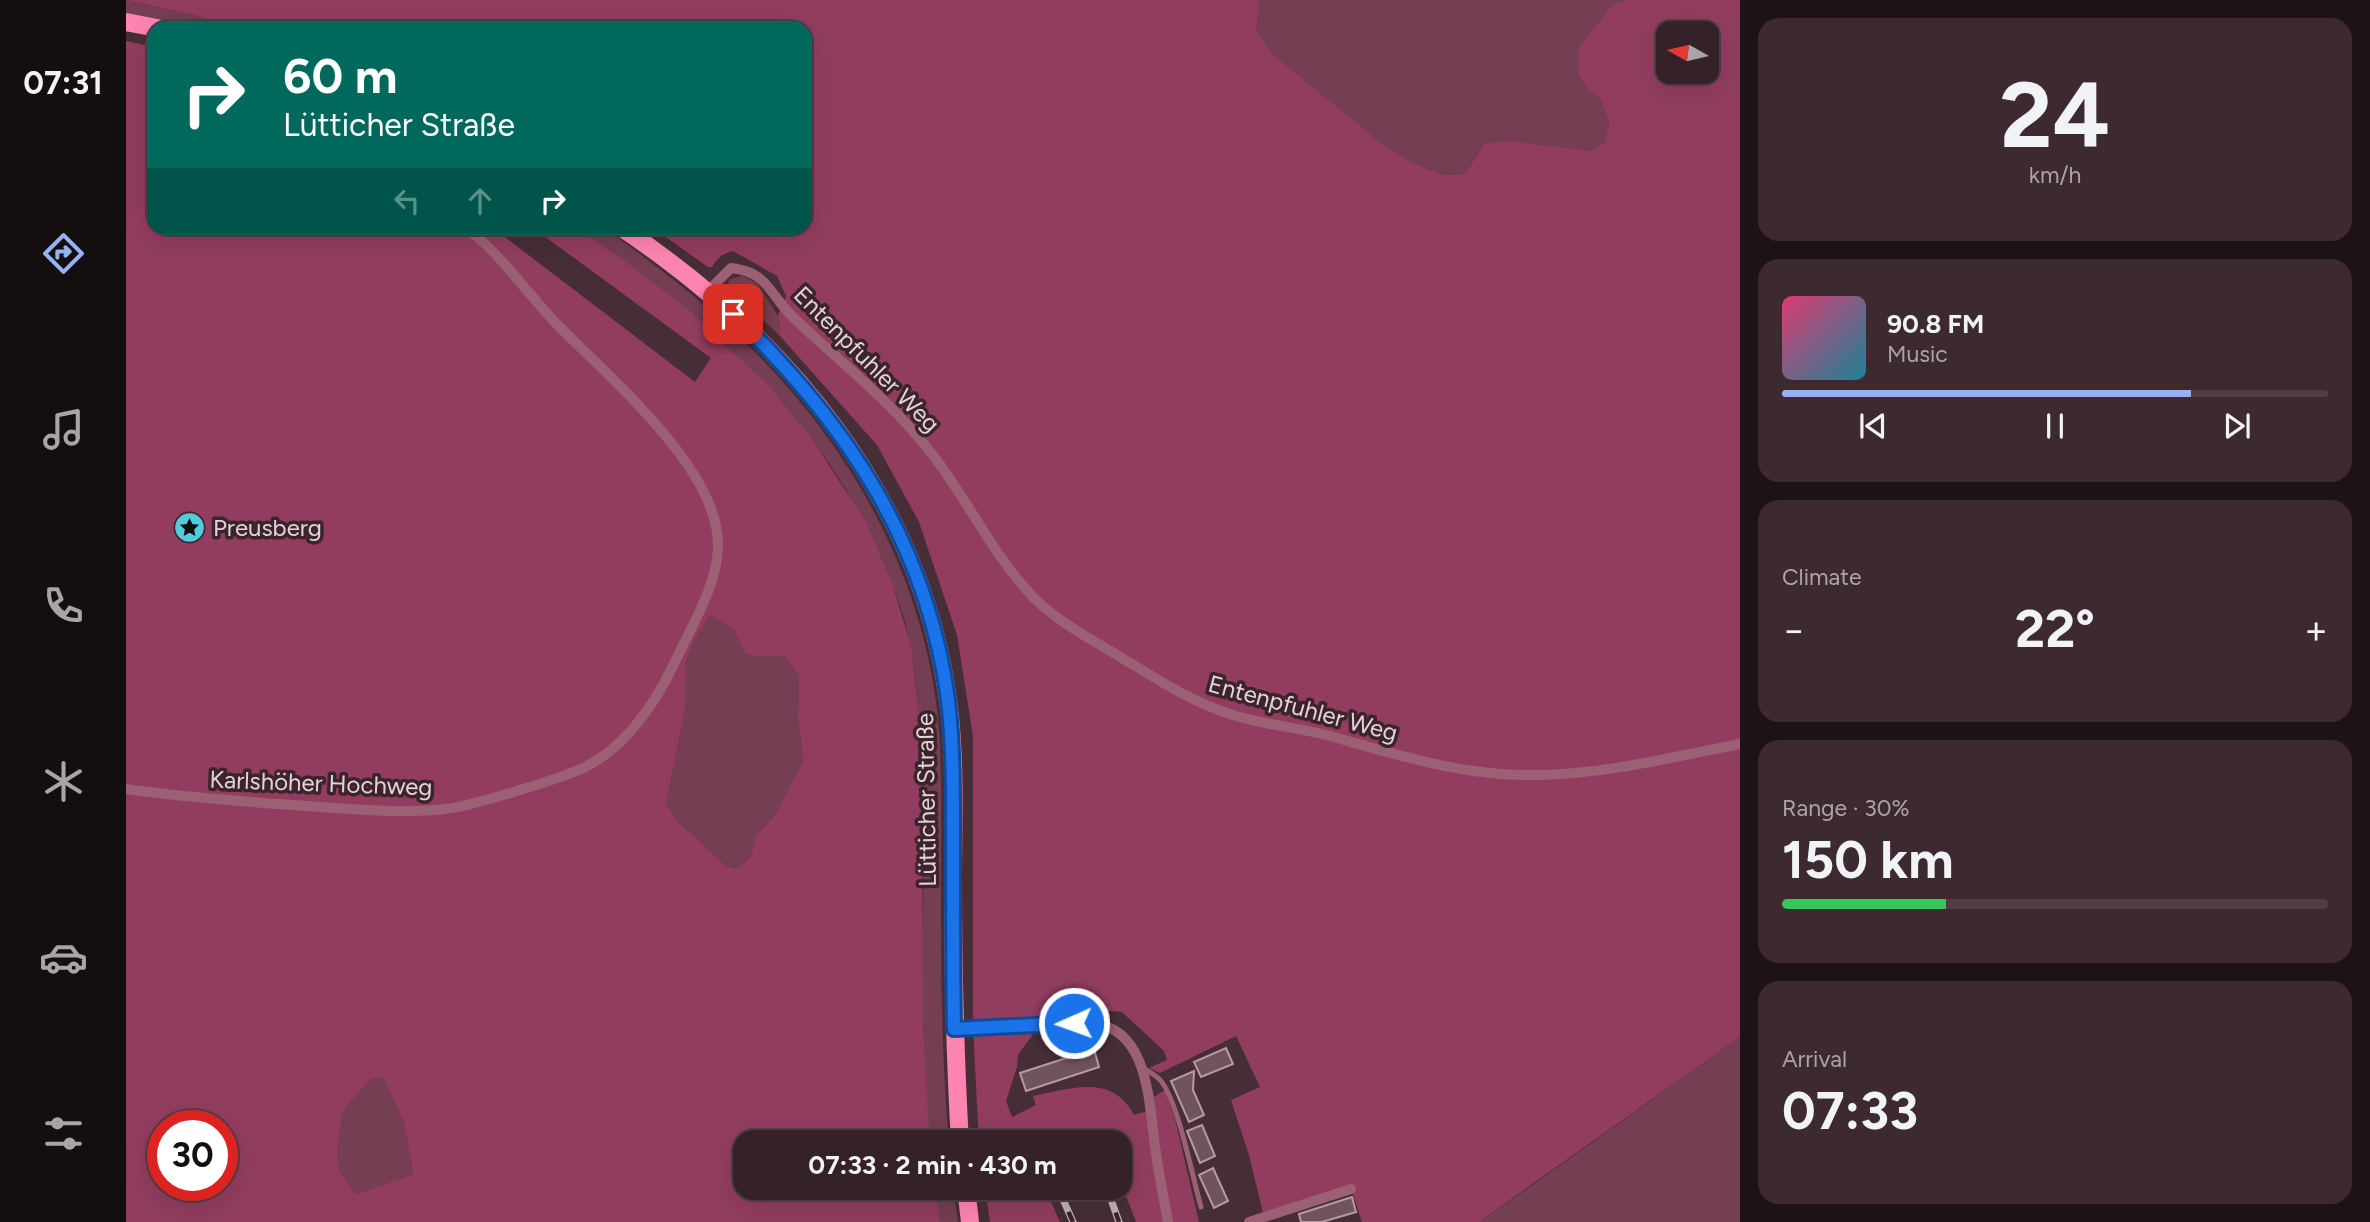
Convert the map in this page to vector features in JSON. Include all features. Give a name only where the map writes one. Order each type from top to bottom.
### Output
[{"type":"main road","points":[[126,22],[147,26]]},
{"type":"main road","name":"Lütticher Straße","points":[[631,235],[707,292],[770,349],[820,406],[880,495],[912,563],[934,635],[948,699],[953,766],[954,1029],[959,1130]]},
{"type":"main road","points":[[967,1200],[970,1222]]},
{"type":"street","name":"Karlshöher Hochweg","points":[[126,789],[198,799],[257,803],[370,810],[440,810],[561,778],[611,751],[644,716],[673,666],[708,589],[718,546],[714,519],[691,471],[671,443],[573,341],[494,253],[474,235]]},
{"type":"street","name":"Entenpfuhler Weg","points":[[707,292],[731,268],[754,273],[786,311],[886,401],[922,443],[1010,570],[1034,598],[1052,614],[1096,643],[1157,680],[1209,707],[1258,722],[1309,730],[1393,755],[1492,774],[1593,772],[1740,744]]},
{"type":"street","points":[[954,1029],[1053,1023],[1096,1024],[1113,1029],[1126,1038],[1143,1068],[1168,1222]]},
{"type":"street","points":[[1249,1222],[1351,1189]]},
{"type":"lane","points":[[1143,1068],[1158,1077],[1166,1088],[1177,1118],[1201,1208]]},
{"type":"shaded area","points":[[126,0],[215,21],[163,21],[126,14]]},
{"type":"shaded area","points":[[126,0],[1260,0],[1256,31],[1274,55],[1380,142],[1413,163],[1443,175],[1465,174],[1484,144],[1508,141],[1591,151],[1605,143],[1609,123],[1601,100],[1591,92],[1579,75],[1579,47],[1613,4],[1627,0],[1740,0],[1740,1037],[1479,1222],[1362,1222],[1350,1185],[1263,1213],[1249,1155],[1231,1100],[1260,1087],[1236,1036],[1160,1073],[1149,1068],[1167,1060],[1164,1051],[1122,1012],[1110,1011],[1095,1018],[1031,1017],[1033,1034],[1018,1055],[1006,1101],[1012,1117],[1036,1105],[1033,1096],[1089,1087],[1114,1093],[1134,1115],[1147,1111],[1152,1098],[1165,1090],[1175,1119],[1199,1222],[1136,1222],[1128,1200],[1132,1200],[1132,1130],[978,1130],[973,1027],[973,736],[957,635],[919,522],[877,445],[779,335],[778,316],[786,296],[777,276],[733,251],[718,258],[712,267],[708,267],[663,235],[812,235],[812,21],[215,21]]},
{"type":"shaded area","points":[[1260,0],[1627,0],[1613,4],[1579,47],[1591,92],[1601,100],[1609,123],[1606,143],[1591,151],[1484,144],[1465,174],[1443,175],[1413,163],[1380,142],[1274,55],[1256,31]]},
{"type":"shaded area","points":[[126,41],[147,46],[147,235],[502,235],[695,382],[711,358],[543,235],[586,235],[690,311],[769,386],[810,436],[866,522],[892,583],[911,645],[922,736],[923,1024],[929,1130],[733,1130],[733,1200],[937,1200],[940,1222],[126,1222]],"holes":[[[710,615],[734,630],[746,654],[762,657],[784,656],[799,676],[798,717],[803,761],[775,815],[756,835],[751,856],[738,868],[726,866],[679,822],[666,805],[685,710],[685,664],[695,639]],[[383,1076],[404,1123],[413,1174],[356,1194],[340,1173],[337,1152],[343,1111],[370,1080]]]},
{"type":"shaded area","points":[[586,235],[615,235],[659,268],[756,353],[795,396],[831,442],[862,491],[889,542],[911,596],[927,651],[937,709],[940,750],[942,1009],[948,1130],[929,1130],[922,977],[924,835],[921,741],[909,636],[902,613],[881,558],[856,506],[825,458],[791,413],[753,371],[668,295]]},
{"type":"shaded area","points":[[742,276],[757,283],[778,316],[779,335],[727,286],[730,279]]},
{"type":"shaded area","points":[[710,615],[734,630],[747,654],[762,657],[784,656],[799,676],[798,717],[803,762],[775,815],[756,835],[751,856],[738,868],[726,866],[679,822],[666,805],[685,710],[685,664],[695,639]]},
{"type":"shaded area","points":[[1740,1037],[1740,1222],[1479,1222],[1514,1198]]},
{"type":"shaded area","points":[[383,1075],[404,1123],[413,1174],[356,1194],[340,1173],[337,1152],[343,1111],[370,1080]]},
{"type":"shaded area","points":[[937,1200],[955,1200],[958,1222],[940,1222]]},
{"type":"shaded area","points":[[987,1200],[1050,1200],[1060,1222],[990,1222]]},
{"type":"building","points":[[1226,1048],[1233,1064],[1201,1077],[1194,1062]]},
{"type":"building","points":[[1094,1049],[1099,1067],[1026,1091],[1020,1073]]},
{"type":"building","points":[[1194,1071],[1193,1090],[1204,1115],[1189,1122],[1171,1081]]},
{"type":"building","points":[[1202,1125],[1215,1156],[1200,1163],[1187,1131]]},
{"type":"building","points":[[1213,1168],[1228,1201],[1214,1208],[1199,1175]]},
{"type":"building","points":[[1352,1197],[1356,1212],[1322,1222],[1301,1222],[1299,1214]]},
{"type":"railway","points":[[1063,1200],[1073,1222]]},
{"type":"railway","points":[[1111,1200],[1119,1222]]},
{"type":"place","name":"Preusberg","points":[[190,527]]},
{"type":"route","points":[[733,314],[770,349],[820,406],[860,462],[886,506],[912,563],[934,635],[948,699],[953,766],[954,1029],[1074,1023]]}]
